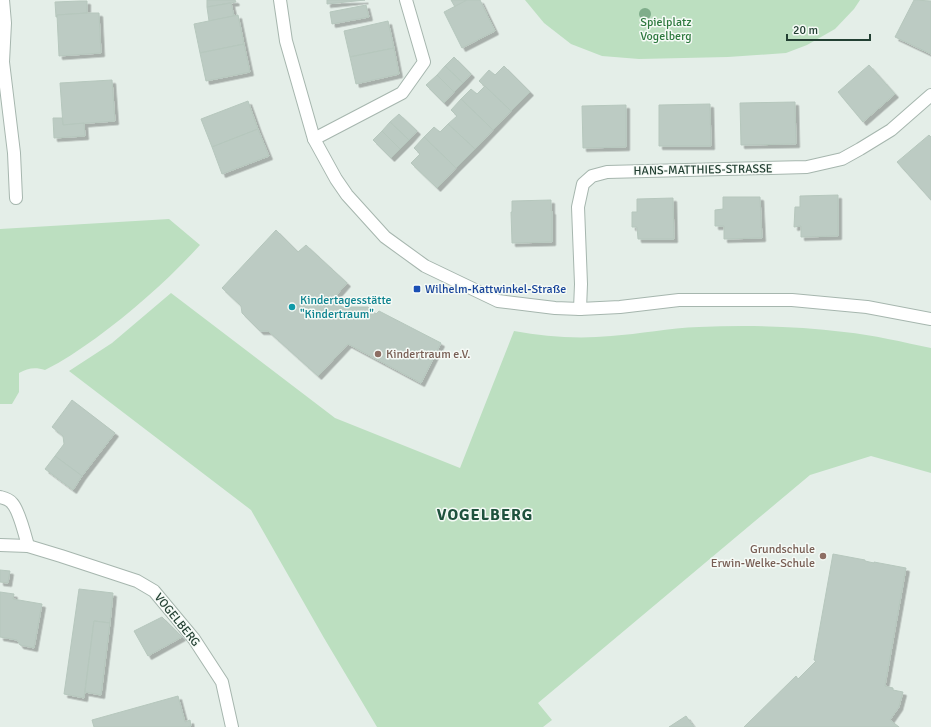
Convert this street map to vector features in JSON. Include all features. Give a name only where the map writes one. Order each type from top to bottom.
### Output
[{"type":"street","points":[[3,0],[5,23],[3,62],[14,153],[16,198]]},
{"type":"street","points":[[280,0],[286,41],[314,139],[336,179],[347,195],[385,237],[425,266],[498,301],[555,308],[580,309],[679,300],[792,300],[867,307],[931,319]]},
{"type":"street","points":[[314,139],[402,93],[424,62],[406,0]]},
{"type":"street","name":"HANS-MATTHIES-STRASSE","points":[[580,309],[578,207],[583,184],[592,176],[607,172],[807,167],[842,159],[891,130],[931,95]]},
{"type":"street","points":[[0,497],[7,499],[12,503],[24,530],[28,546]]},
{"type":"street","name":"VOGELBERG","points":[[0,545],[28,546],[137,581],[154,591],[194,639],[222,682],[232,727]]},
{"type":"green space","name":"Spielplatz Vogelberg","points":[[525,0],[860,0],[854,9],[835,29],[807,45],[786,53],[728,57],[639,59],[602,56],[571,44],[544,23]]},
{"type":"green space","points":[[169,219],[200,245],[151,294],[96,338],[45,370],[32,368],[19,373],[19,392],[12,404],[0,404],[0,229]]},
{"type":"green space","points":[[171,293],[335,418],[460,468],[514,331],[550,336],[599,337],[688,328],[772,326],[855,333],[931,348],[931,473],[871,456],[810,475],[538,703],[552,720],[543,727],[377,727],[251,510],[69,371],[112,343]]},
{"type":"building","points":[[207,0],[235,0],[236,2],[207,7]]},
{"type":"building","points":[[327,0],[365,0],[327,4]]},
{"type":"building","points":[[451,0],[467,0],[455,7]]},
{"type":"building","points":[[467,0],[480,0],[495,31],[462,48],[444,12]]},
{"type":"building","points":[[914,0],[931,1],[931,54],[895,37]]},
{"type":"building","points":[[87,1],[87,13],[57,15],[56,17],[55,2]]},
{"type":"building","points":[[231,3],[234,16],[209,21],[207,7]]},
{"type":"building","points":[[366,5],[369,17],[332,24],[330,12]]},
{"type":"building","points":[[99,13],[101,53],[59,56],[57,15]]},
{"type":"building","points":[[238,15],[244,44],[200,53],[194,24]]},
{"type":"building","points":[[388,21],[394,48],[350,57],[344,31]]},
{"type":"building","points":[[244,44],[250,72],[206,81],[200,53]]},
{"type":"building","points":[[394,48],[399,74],[356,84],[350,57]]},
{"type":"building","points":[[454,57],[471,74],[463,83],[445,66]]},
{"type":"building","points":[[869,65],[895,94],[863,122],[838,92]]},
{"type":"building","points":[[445,66],[463,83],[454,92],[437,75]]},
{"type":"building","points":[[504,66],[530,92],[511,111],[479,81],[489,70],[495,75]]},
{"type":"building","points":[[437,75],[454,92],[444,103],[426,85]]},
{"type":"building","points":[[112,80],[115,121],[63,125],[60,83]]},
{"type":"building","points":[[485,86],[511,111],[493,130],[461,99],[471,89],[477,94]]},
{"type":"building","points":[[461,99],[493,130],[475,149],[448,124],[457,116],[451,110]]},
{"type":"building","points":[[248,101],[258,129],[212,147],[201,119]]},
{"type":"building","points":[[795,102],[796,144],[741,145],[740,103]]},
{"type":"building","points":[[710,104],[711,146],[659,146],[659,105]]},
{"type":"building","points":[[626,105],[626,147],[583,148],[582,106]]},
{"type":"building","points":[[399,114],[417,131],[409,140],[390,122]]},
{"type":"building","points":[[53,118],[62,118],[63,125],[84,123],[85,136],[54,138]]},
{"type":"building","points":[[390,122],[409,140],[400,149],[382,131]]},
{"type":"building","points":[[448,124],[475,149],[456,168],[424,137],[434,127],[440,132]]},
{"type":"building","points":[[258,129],[269,156],[222,174],[212,147]]},
{"type":"building","points":[[382,131],[400,149],[391,158],[373,140]]},
{"type":"building","points":[[929,135],[931,137],[931,200],[897,162]]},
{"type":"building","points":[[424,137],[456,168],[437,188],[411,163],[420,154],[414,148]]},
{"type":"building","points":[[838,195],[838,236],[801,237],[801,226],[794,227],[795,207],[800,207],[800,196]]},
{"type":"building","points":[[723,197],[760,197],[762,238],[724,239],[724,226],[715,226],[715,210],[723,209]]},
{"type":"building","points":[[673,198],[674,239],[638,239],[637,227],[632,227],[632,212],[637,212],[637,199]]},
{"type":"building","points":[[551,200],[552,242],[512,243],[512,201]]},
{"type":"building","name":"Kindertagesstätte \"Kindertraum\"","points":[[276,230],[298,252],[306,245],[347,283],[333,299],[342,307],[368,307],[376,314],[379,311],[441,343],[421,383],[348,344],[318,376],[268,331],[260,331],[242,313],[241,306],[222,288]]},
{"type":"building","points":[[72,400],[115,433],[82,476],[55,456],[64,444],[63,436],[52,427]]},
{"type":"building","points":[[55,456],[82,476],[73,490],[45,469]]},
{"type":"building","points":[[833,554],[906,568],[885,686],[893,688],[893,690],[903,692],[899,707],[890,720],[899,727],[744,727],[796,676],[798,679],[816,661],[814,660]]},
{"type":"building","points":[[0,570],[10,571],[8,583],[0,582]]},
{"type":"building","points":[[79,589],[113,593],[110,623],[94,621],[84,698],[64,694]]},
{"type":"building","points":[[0,592],[14,594],[13,599],[42,604],[34,648],[20,645],[17,640],[0,637]]},
{"type":"building","points":[[162,617],[182,637],[148,656],[134,631]]},
{"type":"building","points":[[94,621],[110,623],[101,695],[85,692]]},
{"type":"building","points":[[178,696],[185,722],[190,720],[191,726],[94,727],[92,720]]},
{"type":"building","points":[[686,716],[694,727],[669,727]]},
{"type":"place","name":"Wilhelm-Kattwinkel-Straße","points":[[417,289]]},
{"type":"place","name":"Kindertagesstätte \"Kindertraum\"","points":[[292,307]]},
{"type":"place","name":"Kindertraum e.V.","points":[[378,354]]},
{"type":"place","name":"Grundschule Erwin-Welke-Schule","points":[[823,556]]},
{"type":"district","name":"VOGELBERG","points":[[485,515]]}]
